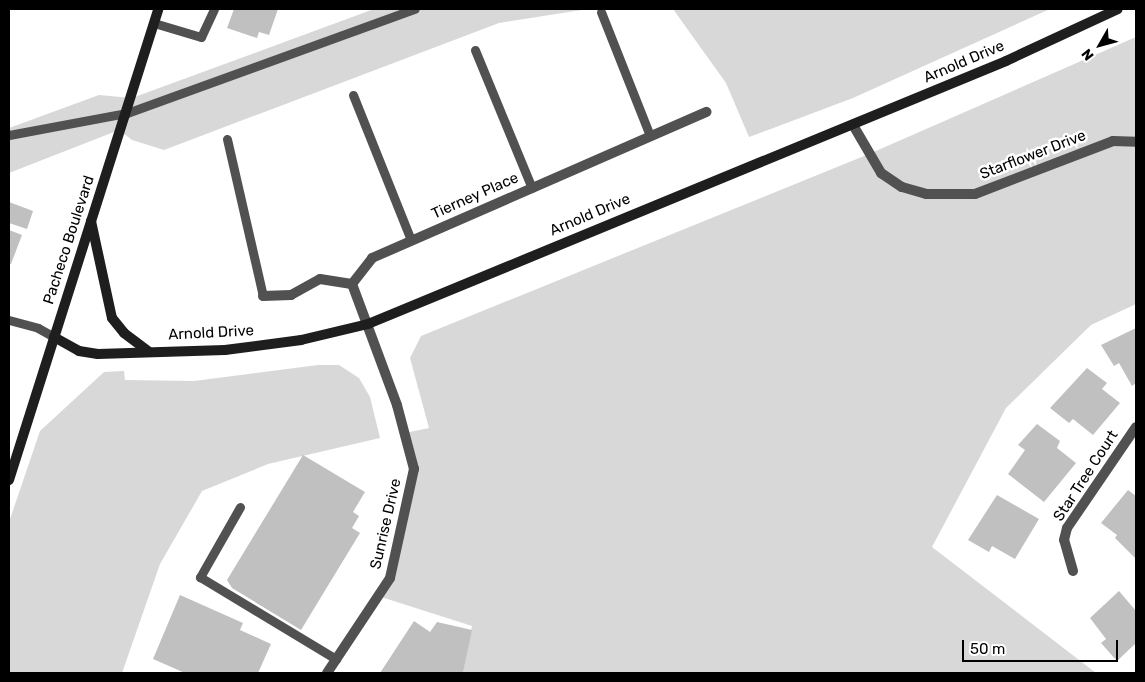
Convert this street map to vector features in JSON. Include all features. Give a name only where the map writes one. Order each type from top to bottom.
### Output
[{"type":"street","name":"Pacheco Boulevard","points":[[9,480],[91,220],[127,113],[158,9]]},
{"type":"street","name":"Arnold Drive","points":[[54,337],[79,351],[98,354],[235,349],[301,340],[368,324],[853,125],[1118,9]]},
{"type":"street","name":"Tierney Place","points":[[352,284],[372,258],[706,112]]},
{"type":"street","name":"Starflower Drive","points":[[853,125],[881,173],[902,187],[926,194],[975,194],[1113,141],[1136,142]]},
{"type":"street","points":[[91,220],[112,318],[124,333],[148,351]]},
{"type":"street","points":[[263,296],[291,295],[320,279],[352,284]]},
{"type":"street","name":"Sunrise Drive","points":[[327,673],[390,578],[414,469],[397,405],[352,284]]},
{"type":"street","name":"Star Tree Court","points":[[1073,571],[1064,540],[1067,528],[1136,428]]},
{"type":"lane","points":[[154,23],[201,37],[214,9]]},
{"type":"lane","points":[[11,136],[127,113],[415,9]]},
{"type":"lane","points":[[601,12],[650,136]]},
{"type":"lane","points":[[475,50],[532,188]]},
{"type":"lane","points":[[353,94],[411,240]]},
{"type":"lane","points":[[227,139],[263,296]]},
{"type":"lane","points":[[9,320],[54,337]]},
{"type":"lane","points":[[240,507],[200,577],[336,659]]},
{"type":"shaded area","points":[[374,9],[588,9],[499,23],[164,150],[132,140],[119,130],[9,173],[9,128],[99,95],[132,98]]},
{"type":"shaded area","points":[[673,9],[1050,9],[853,98],[749,137],[726,83]]},
{"type":"shaded area","points":[[1136,37],[1136,304],[1091,325],[1006,408],[932,547],[1096,673],[463,673],[472,626],[378,596],[390,578],[414,469],[405,433],[429,428],[410,358],[421,336],[869,154]]},
{"type":"shaded area","points":[[318,365],[339,365],[359,378],[370,397],[380,438],[268,464],[202,491],[160,564],[122,673],[9,673],[9,522],[40,431],[104,372],[124,371],[125,380],[194,381]]},
{"type":"building","points":[[234,9],[278,9],[269,35],[259,32],[257,38],[227,28]]},
{"type":"building","points":[[9,202],[33,211],[27,229],[9,223]]},
{"type":"building","points":[[9,230],[22,235],[11,264],[9,263]]},
{"type":"building","points":[[1136,328],[1136,383],[1132,386],[1119,363],[1114,366],[1101,345]]},
{"type":"building","points":[[1087,368],[1107,383],[1102,389],[1120,403],[1093,435],[1073,419],[1069,423],[1050,408]]},
{"type":"building","points":[[1037,424],[1060,441],[1057,448],[1076,463],[1044,502],[1008,474],[1025,450],[1018,445]]},
{"type":"building","points":[[303,455],[365,492],[353,512],[359,516],[352,528],[360,533],[301,630],[232,588],[227,580]]},
{"type":"building","points":[[1128,490],[1136,496],[1136,559],[1115,538],[1117,535],[1101,523]]},
{"type":"building","points":[[997,495],[1039,519],[1015,559],[992,546],[989,552],[968,540]]},
{"type":"building","points":[[1119,591],[1136,611],[1136,643],[1117,661],[1101,643],[1106,639],[1090,618]]},
{"type":"building","points":[[180,595],[243,623],[240,630],[271,644],[258,673],[185,673],[153,659]]},
{"type":"building","points":[[414,621],[430,632],[437,622],[472,630],[463,673],[380,673]]}]
